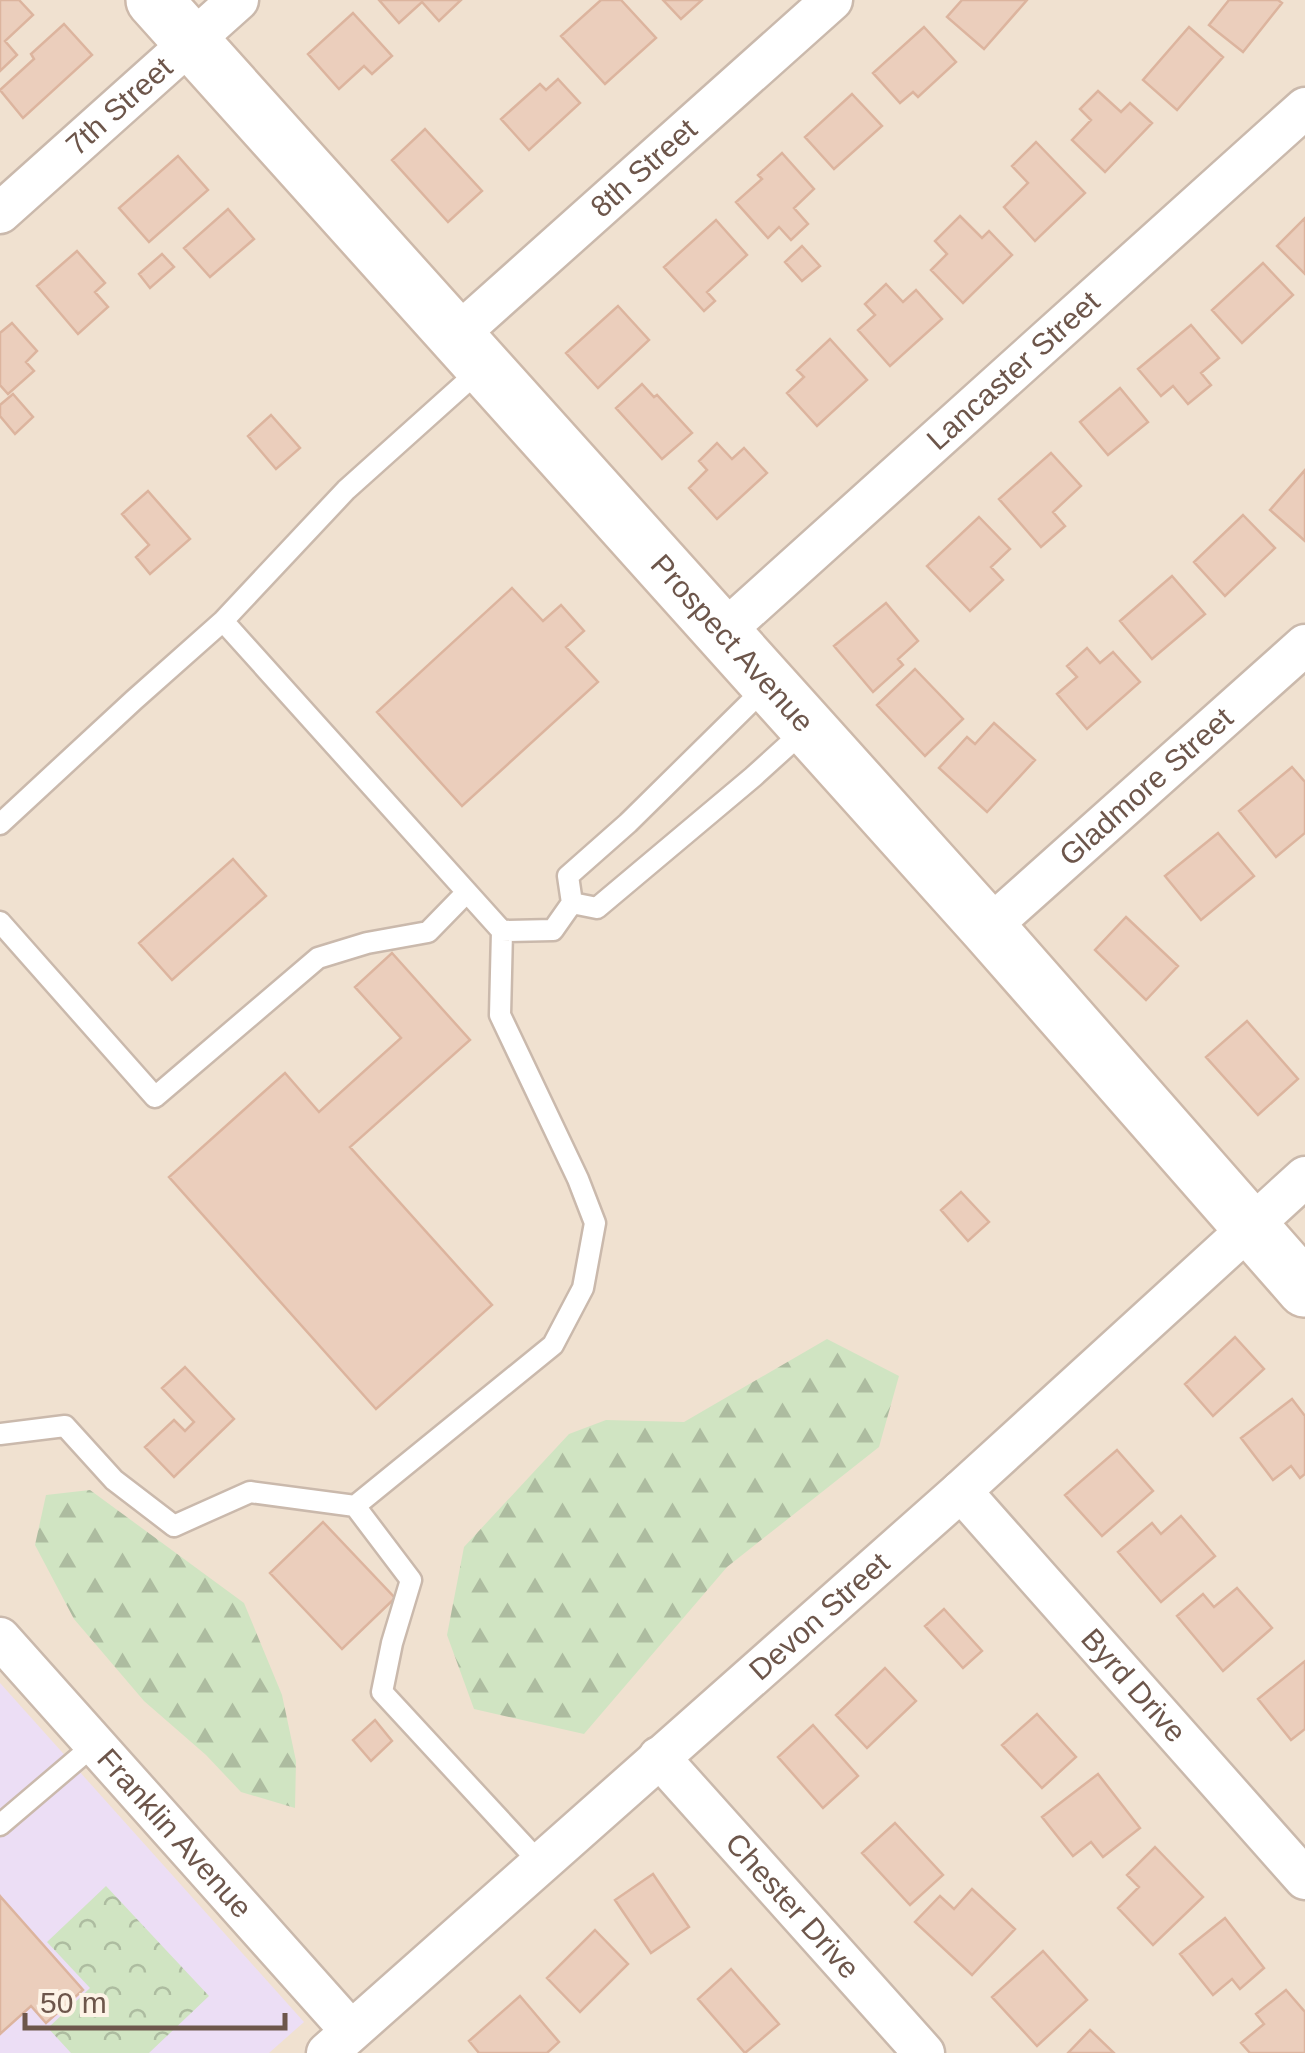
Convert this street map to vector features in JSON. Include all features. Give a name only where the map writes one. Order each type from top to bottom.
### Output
[{"type":"street","name":"Prospect Avenue","points":[[154,0],[988,928],[1305,1289]]},
{"type":"street","name":"7th Street","points":[[0,213],[238,0]]},
{"type":"street","name":"8th Street","points":[[470,351],[832,0]]},
{"type":"street","name":"Lancaster Street","points":[[722,633],[1305,108]]},
{"type":"street","name":"Gladmore Street","points":[[988,928],[1305,645]]},
{"type":"street","name":"Devon Street","points":[[339,2042],[960,1491],[1305,1177]]},
{"type":"street","name":"Byrd Drive","points":[[960,1491],[1305,1879]]},
{"type":"street","name":"Franklin Avenue","points":[[4,1650],[95,1744],[339,2042]]},
{"type":"street","name":"Chester Drive","points":[[660,1757],[924,2053]]},
{"type":"lane","points":[[0,824],[224,621],[470,351]]},
{"type":"lane","points":[[224,621],[502,930],[500,1015],[578,1179],[594,1223],[582,1288],[553,1345],[355,1506]]},
{"type":"lane","points":[[502,930],[553,930],[572,904],[568,876],[769,685]]},
{"type":"lane","points":[[572,904],[598,908],[807,728]]},
{"type":"lane","points":[[0,922],[155,1097],[318,958],[367,942],[428,932],[467,892]]},
{"type":"lane","points":[[0,1434],[64,1426],[114,1480],[174,1526],[250,1492],[355,1506],[412,1580],[392,1643],[382,1692],[540,1863]]},
{"type":"lane","points":[[0,1826],[95,1744]]},
{"type":"shaded area","points":[[0,0],[1305,0],[1305,2053],[0,2053]]},
{"type":"shaded area","points":[[0,1683],[304,2022],[269,2053],[0,2053]]},
{"type":"green space","points":[[827,1339],[899,1376],[879,1447],[727,1567],[584,1734],[474,1709],[447,1635],[464,1547],[569,1434],[606,1420],[684,1422]]},
{"type":"green space","points":[[90,1490],[244,1603],[282,1695],[296,1761],[295,1808],[241,1792],[206,1755],[144,1701],[74,1619],[35,1545],[46,1495]]},
{"type":"green space","points":[[106,1886],[209,1996],[149,2053],[71,2053],[48,2028],[90,1988],[47,1942]]},
{"type":"building","points":[[0,0],[19,0],[33,15],[5,41],[17,55],[0,71]]},
{"type":"building","points":[[379,0],[461,0],[439,21],[422,2],[399,23]]},
{"type":"building","points":[[601,0],[621,0],[656,38],[605,84],[561,36]]},
{"type":"building","points":[[663,0],[702,0],[681,19]]},
{"type":"building","points":[[962,0],[1027,0],[984,49],[947,17]]},
{"type":"building","points":[[1229,0],[1282,3],[1243,52],[1209,25]]},
{"type":"building","points":[[353,13],[392,56],[372,74],[364,66],[339,89],[308,54]]},
{"type":"building","points":[[64,24],[92,55],[23,118],[0,90]]},
{"type":"building","points":[[924,27],[956,62],[918,97],[913,92],[900,103],[873,73]]},
{"type":"building","points":[[1189,27],[1223,57],[1177,110],[1143,80]]},
{"type":"building","points":[[558,79],[580,103],[529,150],[501,119],[540,84],[546,90]]},
{"type":"building","points":[[1098,91],[1121,112],[1130,103],[1152,123],[1105,172],[1072,140],[1091,120],[1080,109]]},
{"type":"building","points":[[852,94],[882,126],[834,169],[805,137]]},
{"type":"building","points":[[425,129],[482,191],[448,222],[392,160]]},
{"type":"building","points":[[1036,142],[1085,193],[1035,241],[1004,207],[1028,183],[1012,166]]},
{"type":"building","points":[[782,153],[814,189],[794,208],[808,224],[791,240],[779,227],[768,238],[736,202],[762,179],[758,175]]},
{"type":"building","points":[[178,156],[208,190],[149,242],[119,208]]},
{"type":"building","points":[[228,209],[254,239],[210,277],[184,248]]},
{"type":"building","points":[[960,216],[982,238],[989,231],[1012,255],[963,303],[931,270],[947,254],[935,241]]},
{"type":"building","points":[[1305,218],[1305,274],[1277,246]]},
{"type":"building","points":[[716,220],[747,255],[707,292],[715,301],[704,311],[664,267]]},
{"type":"building","points":[[802,246],[820,266],[802,281],[785,262]]},
{"type":"building","points":[[77,251],[105,283],[95,292],[108,307],[78,334],[37,286]]},
{"type":"building","points":[[162,254],[174,267],[150,288],[139,274]]},
{"type":"building","points":[[1263,263],[1293,295],[1242,343],[1212,310]]},
{"type":"building","points":[[886,284],[903,302],[916,290],[942,319],[890,366],[858,330],[875,315],[865,304]]},
{"type":"building","points":[[618,306],[649,340],[598,388],[566,353]]},
{"type":"building","points":[[12,323],[37,351],[26,362],[34,371],[8,394],[0,385],[0,333]]},
{"type":"building","points":[[1191,325],[1219,358],[1201,373],[1211,385],[1188,404],[1173,386],[1161,396],[1138,369]]},
{"type":"building","points":[[830,339],[867,380],[817,426],[787,393],[804,377],[797,370]]},
{"type":"building","points":[[642,384],[692,433],[662,459],[616,408]]},
{"type":"building","points":[[1120,388],[1148,422],[1108,455],[1080,422]]},
{"type":"building","points":[[13,394],[33,417],[15,434],[0,416],[0,405]]},
{"type":"building","points":[[271,415],[300,448],[276,469],[248,436]]},
{"type":"building","points":[[717,443],[732,459],[744,448],[767,473],[717,519],[689,488],[707,470],[699,461]]},
{"type":"building","points":[[1051,453],[1081,486],[1053,512],[1065,526],[1041,547],[999,499]]},
{"type":"building","points":[[1305,470],[1305,541],[1270,510]]},
{"type":"building","points":[[148,491],[190,539],[150,574],[136,557],[149,545],[122,514]]},
{"type":"building","points":[[1243,515],[1275,548],[1225,596],[1194,562]]},
{"type":"building","points":[[979,517],[1010,549],[991,567],[1003,580],[970,611],[927,566]]},
{"type":"building","points":[[1172,576],[1205,614],[1152,659],[1120,621]]},
{"type":"building","points":[[512,588],[543,621],[561,605],[584,631],[566,647],[598,682],[462,806],[377,712]]},
{"type":"building","points":[[886,603],[918,641],[898,659],[903,665],[873,692],[834,646]]},
{"type":"building","points":[[1087,648],[1100,663],[1113,652],[1140,682],[1087,729],[1057,694],[1077,677],[1067,666]]},
{"type":"building","points":[[915,669],[963,719],[925,756],[877,705]]},
{"type":"building","points":[[994,723],[1035,760],[987,812],[939,768],[967,737],[975,744]]},
{"type":"building","points":[[1292,767],[1305,782],[1305,833],[1276,857],[1239,811]]},
{"type":"building","points":[[1218,833],[1254,876],[1201,920],[1165,876]]},
{"type":"building","points":[[233,859],[266,896],[172,980],[139,943]]},
{"type":"building","points":[[1126,917],[1178,966],[1146,1000],[1095,950]]},
{"type":"building","points":[[392,953],[470,1040],[350,1147],[492,1305],[376,1409],[169,1177],[285,1073],[319,1112],[401,1038],[355,987]]},
{"type":"building","points":[[1247,1021],[1298,1079],[1258,1115],[1206,1057]]},
{"type":"building","points":[[961,1192],[989,1222],[968,1241],[941,1210]]},
{"type":"building","points":[[1235,1337],[1264,1369],[1213,1416],[1185,1384]]},
{"type":"building","points":[[185,1367],[234,1419],[174,1477],[145,1447],[174,1420],[185,1431],[194,1422],[162,1388]]},
{"type":"building","points":[[1292,1399],[1305,1416],[1305,1474],[1300,1478],[1291,1466],[1273,1480],[1241,1438]]},
{"type":"building","points":[[1117,1450],[1153,1491],[1102,1536],[1065,1495]]},
{"type":"building","points":[[1181,1516],[1215,1556],[1161,1602],[1118,1552],[1152,1523],[1161,1534]]},
{"type":"building","points":[[323,1522],[395,1598],[342,1649],[270,1573]]},
{"type":"building","points":[[1237,1588],[1272,1628],[1223,1671],[1177,1616],[1203,1594],[1214,1607]]},
{"type":"building","points":[[944,1609],[982,1651],[963,1668],[925,1626]]},
{"type":"building","points":[[1305,1661],[1305,1729],[1291,1740],[1258,1699]]},
{"type":"building","points":[[885,1668],[916,1701],[867,1748],[836,1715]]},
{"type":"building","points":[[1037,1714],[1076,1757],[1042,1788],[1002,1745]]},
{"type":"building","points":[[375,1720],[392,1741],[371,1761],[353,1740]]},
{"type":"building","points":[[813,1725],[858,1776],[823,1808],[778,1757]]},
{"type":"building","points":[[1098,1774],[1140,1828],[1103,1857],[1091,1842],[1073,1856],[1042,1817]]},
{"type":"building","points":[[895,1823],[943,1875],[910,1905],[862,1853]]},
{"type":"building","points":[[1155,1847],[1203,1897],[1153,1945],[1118,1908],[1139,1887],[1127,1875]]},
{"type":"building","points":[[653,1874],[689,1927],[651,1953],[615,1900]]},
{"type":"building","points":[[972,1889],[1015,1929],[972,1975],[915,1922],[940,1896],[954,1909]]},
{"type":"building","points":[[0,1896],[83,1990],[46,2023],[31,2006],[0,2034]]},
{"type":"building","points":[[1225,1918],[1264,1968],[1240,1989],[1232,1979],[1213,1995],[1180,1954]]},
{"type":"building","points":[[595,1930],[628,1964],[580,2012],[547,1978]]},
{"type":"building","points":[[1043,1951],[1087,2000],[1037,2046],[992,1997]]},
{"type":"building","points":[[731,1969],[779,2024],[745,2053],[698,1999]]},
{"type":"building","points":[[1286,1990],[1305,2012],[1305,2053],[1250,2053],[1241,2043],[1264,2024],[1256,2014]]},
{"type":"building","points":[[520,1996],[559,2042],[547,2053],[479,2053],[469,2041]]},
{"type":"building","points":[[1090,2030],[1114,2053],[1068,2053]]}]
